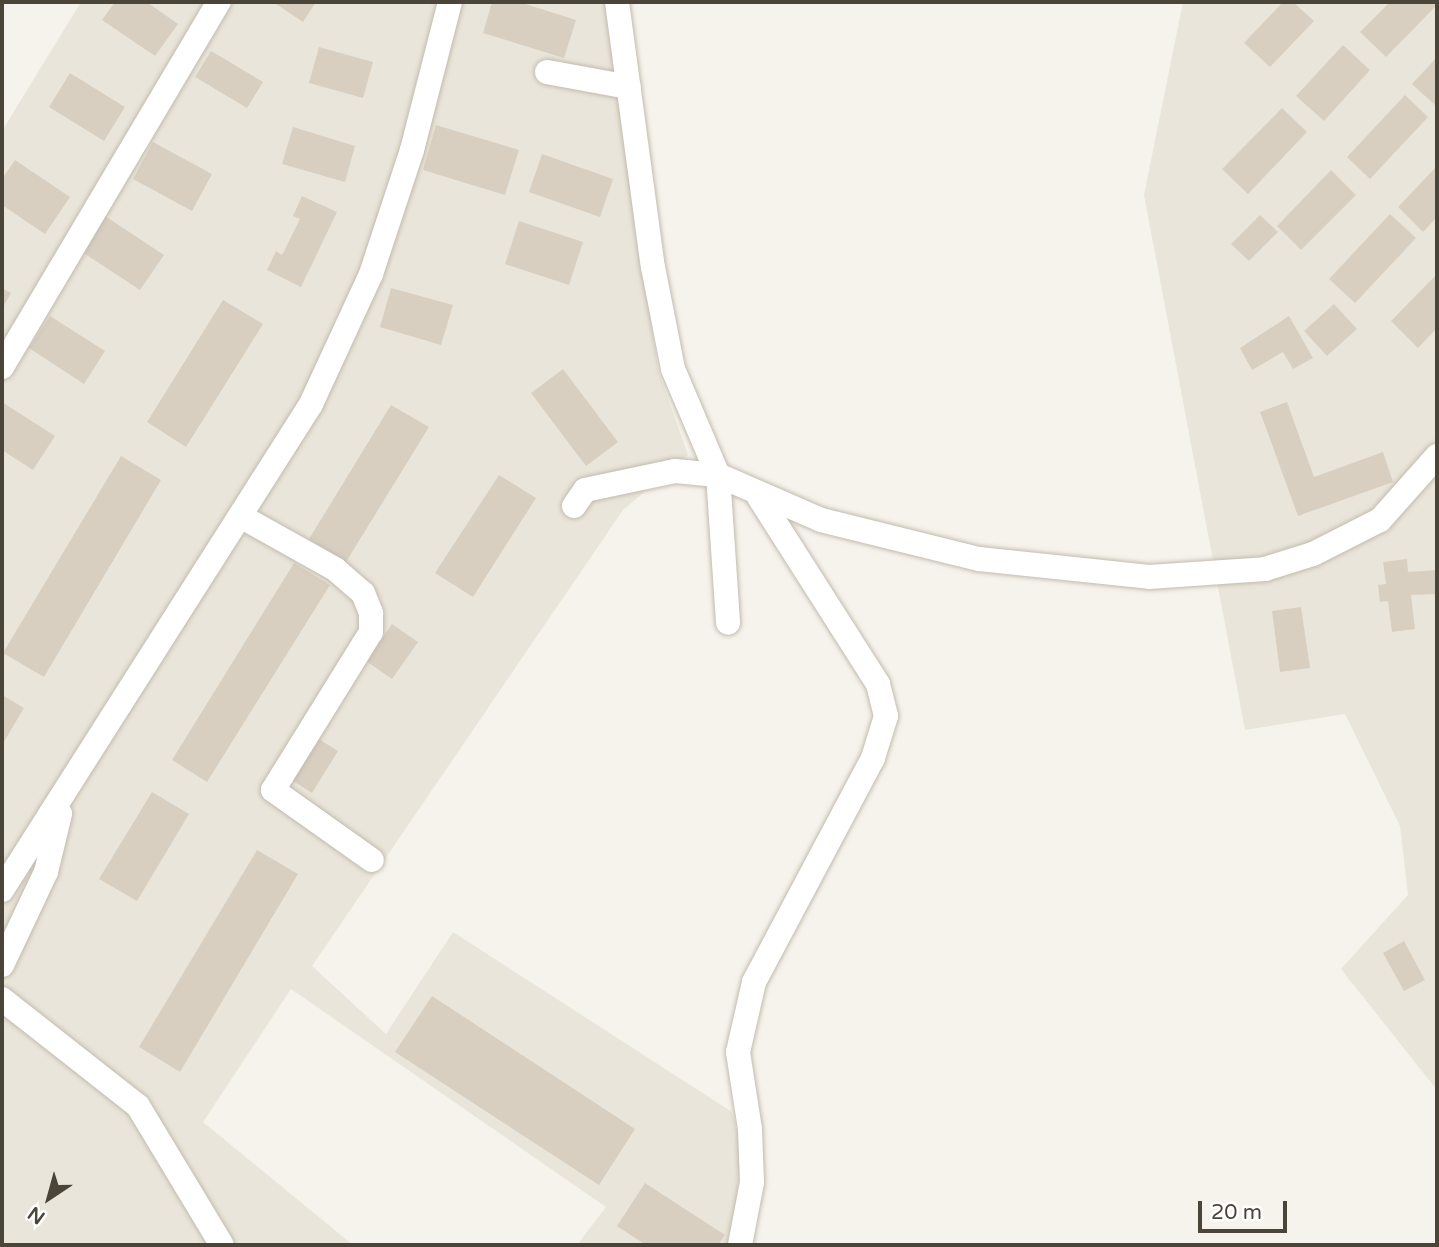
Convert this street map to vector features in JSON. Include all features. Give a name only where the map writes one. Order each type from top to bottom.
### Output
[{"type":"street","points":[[2,367],[219,2]]},
{"type":"street","points":[[2,890],[242,517],[311,404],[371,274],[412,150],[450,2]]},
{"type":"street","points":[[617,2],[651,254],[673,369],[718,475],[728,623]]},
{"type":"street","points":[[547,72],[629,87]]},
{"type":"street","points":[[574,506],[585,490],[675,471],[718,475],[759,496],[821,520],[979,559],[1149,577],[1265,569],[1313,554],[1380,520],[1437,456]]},
{"type":"street","points":[[740,1245],[752,1182],[750,1129],[738,1052],[754,982],[873,758],[886,716],[878,684],[759,496]]},
{"type":"street","points":[[242,517],[335,569],[363,593],[371,613],[371,632],[273,790],[372,860]]},
{"type":"street","points":[[2,965],[46,872],[65,793]]},
{"type":"street","points":[[2,999],[138,1106],[222,1245]]},
{"type":"shaded area","points":[[81,2],[606,2],[658,370],[688,455],[623,510],[312,966],[386,1034],[453,932],[732,1112],[741,1149],[735,1221],[728,1245],[577,1245],[606,1207],[291,989],[203,1122],[353,1245],[2,1245],[2,131]]},
{"type":"shaded area","points":[[1183,2],[1437,2],[1437,1090],[1341,969],[1408,895],[1400,826],[1345,714],[1245,730],[1144,195]]},
{"type":"building","points":[[115,2],[147,2],[178,24],[155,56],[102,20]]},
{"type":"building","points":[[273,2],[316,2],[303,22]]},
{"type":"building","points":[[492,2],[519,2],[576,20],[564,58],[483,33]]},
{"type":"building","points":[[1283,2],[1293,2],[1314,21],[1270,67],[1244,43]]},
{"type":"building","points":[[1390,2],[1432,2],[1436,6],[1386,57],[1360,32]]},
{"type":"building","points":[[1343,45],[1370,70],[1324,121],[1296,96]]},
{"type":"building","points":[[319,47],[373,62],[363,98],[309,83]]},
{"type":"building","points":[[211,51],[263,82],[247,108],[195,77]]},
{"type":"building","points":[[1437,57],[1437,107],[1412,84]]},
{"type":"building","points":[[70,73],[125,107],[104,141],[49,107]]},
{"type":"building","points":[[1405,95],[1428,117],[1370,179],[1347,157]]},
{"type":"building","points":[[1282,108],[1307,132],[1248,194],[1222,169]]},
{"type":"building","points":[[436,125],[519,150],[505,195],[423,170]]},
{"type":"building","points":[[293,127],[355,146],[345,182],[282,164]]},
{"type":"building","points":[[153,142],[212,174],[192,211],[133,179]]},
{"type":"building","points":[[542,154],[613,179],[600,217],[529,192]]},
{"type":"building","points":[[15,160],[70,197],[45,234],[2,205],[2,179]]},
{"type":"building","points":[[1437,166],[1437,217],[1423,232],[1398,207]]},
{"type":"building","points":[[1331,170],[1356,195],[1301,250],[1277,226]]},
{"type":"building","points":[[302,196],[337,212],[301,287],[267,270],[276,251],[282,255],[300,219],[293,216]]},
{"type":"building","points":[[102,214],[164,255],[140,290],[79,250]]},
{"type":"building","points":[[1390,214],[1416,238],[1355,303],[1329,279]]},
{"type":"building","points":[[1260,215],[1278,232],[1249,261],[1231,244]]},
{"type":"building","points":[[519,221],[583,242],[569,285],[505,264]]},
{"type":"building","points":[[1436,275],[1437,328],[1418,348],[1391,321]]},
{"type":"building","points":[[2,288],[11,293],[2,309]]},
{"type":"building","points":[[391,288],[453,305],[441,345],[380,327]]},
{"type":"building","points":[[223,300],[263,324],[186,447],[147,422]]},
{"type":"building","points":[[1334,304],[1357,329],[1327,356],[1304,331]]},
{"type":"building","points":[[50,316],[105,351],[84,384],[29,348]]},
{"type":"building","points":[[1289,316],[1313,358],[1293,369],[1283,352],[1252,370],[1240,348]]},
{"type":"building","points":[[563,369],[618,442],[586,466],[531,393]]},
{"type":"building","points":[[2,402],[55,436],[33,470],[2,450]]},
{"type":"building","points":[[1287,402],[1314,477],[1383,452],[1393,482],[1298,516],[1260,412]]},
{"type":"building","points":[[391,405],[429,427],[346,562],[309,539]]},
{"type":"building","points":[[121,456],[161,480],[44,677],[3,653]]},
{"type":"building","points":[[499,475],[536,498],[473,597],[435,573]]},
{"type":"building","points":[[1407,559],[1408,572],[1437,570],[1437,594],[1411,595],[1415,629],[1392,632],[1388,601],[1380,602],[1378,585],[1386,584],[1383,562]]},
{"type":"building","points":[[294,563],[330,585],[207,782],[172,760]]},
{"type":"building","points":[[1301,607],[1310,668],[1280,672],[1272,611]]},
{"type":"building","points":[[392,624],[418,642],[392,679],[366,661]]},
{"type":"building","points":[[2,695],[24,708],[2,745]]},
{"type":"building","points":[[317,738],[338,751],[312,793],[290,779]]},
{"type":"building","points":[[152,792],[189,814],[137,901],[99,879]]},
{"type":"building","points":[[257,850],[298,874],[180,1072],[139,1047]]},
{"type":"building","points":[[1404,941],[1425,980],[1404,991],[1383,953]]},
{"type":"building","points":[[432,996],[635,1129],[599,1185],[395,1052]]},
{"type":"building","points":[[645,1183],[725,1235],[718,1245],[646,1245],[617,1226]]}]
